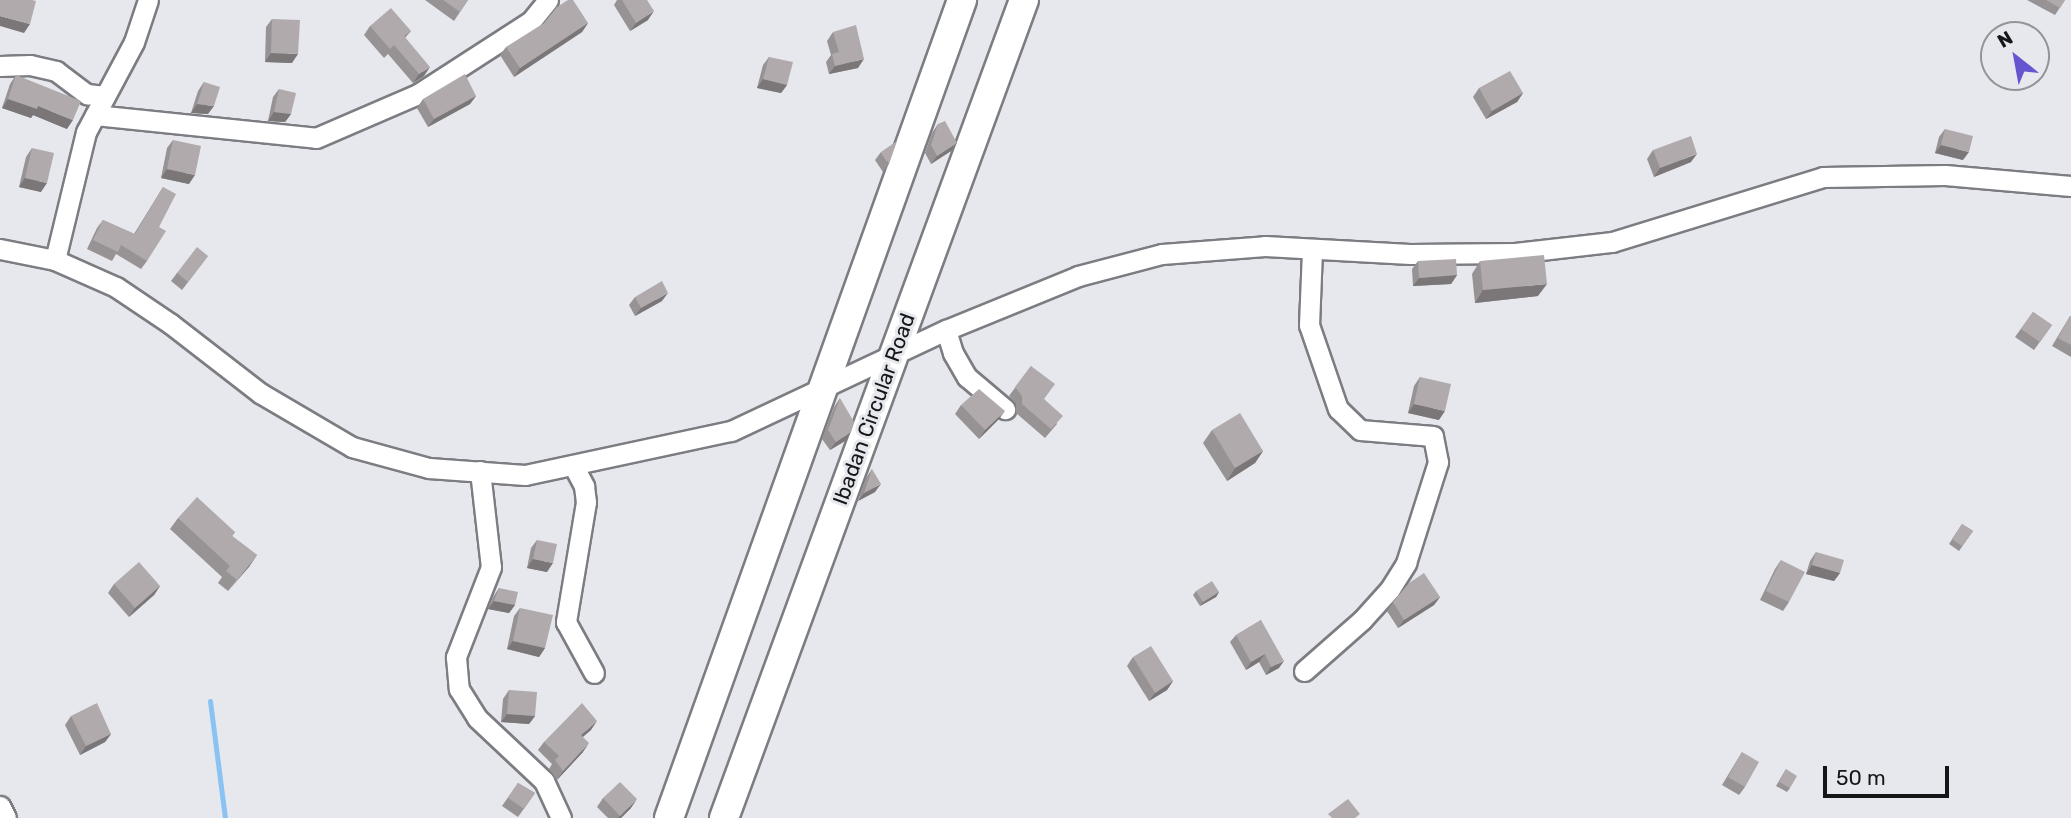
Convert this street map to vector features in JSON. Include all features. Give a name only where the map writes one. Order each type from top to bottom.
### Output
[{"type":"highway","points":[[670,818],[962,0]]},
{"type":"highway","name":"Ibadan Circular Road","points":[[724,818],[1024,0]]},
{"type":"street","points":[[55,260],[86,132],[134,42],[148,0]]},
{"type":"street","points":[[95,115],[316,138],[418,94],[531,21],[548,0]]},
{"type":"street","points":[[0,66],[30,65],[56,71],[87,93],[105,96]]},
{"type":"street","points":[[0,249],[55,260],[116,287],[171,324],[260,394],[352,447],[429,468],[525,474],[731,431],[946,330],[1078,276],[1162,254],[1265,246],[1410,254],[1515,253],[1612,242],[1823,177],[1945,175],[2071,186]]},
{"type":"street","points":[[1304,671],[1362,620],[1390,589],[1406,563],[1438,462],[1433,436],[1360,430],[1338,409],[1310,325],[1312,249]]},
{"type":"street","points":[[946,330],[953,353],[967,377],[1005,409]]},
{"type":"street","points":[[573,465],[583,486],[586,502],[566,622],[594,673]]},
{"type":"street","points":[[480,471],[491,567],[456,657],[460,689],[477,718],[544,780],[561,818]]},
{"type":"street","points":[[0,806],[6,818]]},
{"type":"building","points":[[0,0],[36,1],[30,24],[0,16]]},
{"type":"building","points":[[443,0],[468,0],[460,12]]},
{"type":"building","points":[[573,0],[588,23],[520,68],[506,47],[544,23],[557,7]]},
{"type":"building","points":[[622,0],[647,0],[654,11],[636,23]]},
{"type":"building","points":[[2046,0],[2065,0],[2060,8]]},
{"type":"building","points":[[391,8],[411,31],[404,36],[430,67],[419,74],[394,45],[390,49],[370,26]]},
{"type":"building","points":[[272,19],[300,20],[298,54],[271,53]]},
{"type":"building","points":[[856,25],[864,59],[835,66],[832,54],[839,52],[833,32]]},
{"type":"building","points":[[769,57],[793,62],[787,85],[763,79]]},
{"type":"building","points":[[1510,71],[1523,93],[1492,111],[1479,88]]},
{"type":"building","points":[[465,74],[476,96],[434,119],[423,99]]},
{"type":"building","points":[[16,75],[81,101],[73,120],[38,106],[37,109],[8,99]]},
{"type":"building","points":[[204,82],[220,87],[214,106],[197,104]]},
{"type":"building","points":[[279,89],[296,93],[291,114],[274,112]]},
{"type":"building","points":[[945,121],[957,143],[937,156],[931,145],[938,124]]},
{"type":"building","points":[[1945,129],[1973,136],[1969,152],[1941,145]]},
{"type":"building","points":[[1691,136],[1697,154],[1660,168],[1653,150]]},
{"type":"building","points":[[173,140],[201,146],[195,175],[167,169]]},
{"type":"building","points":[[897,141],[889,164],[881,152]]},
{"type":"building","points":[[32,148],[54,153],[47,183],[25,178]]},
{"type":"building","points":[[163,187],[176,194],[159,227],[166,231],[147,261],[121,245],[118,252],[93,240],[103,220],[135,234]]},
{"type":"building","points":[[197,247],[208,256],[188,282],[177,273]]},
{"type":"building","points":[[1544,255],[1547,284],[1483,290],[1480,261]]},
{"type":"building","points":[[1456,259],[1457,275],[1419,278],[1418,261]]},
{"type":"building","points":[[662,281],[668,293],[641,308],[635,297]]},
{"type":"building","points":[[2033,312],[2052,325],[2040,342],[2021,329]]},
{"type":"building","points":[[2071,317],[2071,345],[2058,338]]},
{"type":"building","points":[[1031,366],[1055,384],[1044,399],[1063,416],[1051,429],[1022,404],[1022,396],[1015,387]]},
{"type":"building","points":[[1420,377],[1451,384],[1445,411],[1414,404]]},
{"type":"building","points":[[979,389],[1005,411],[985,430],[961,405]]},
{"type":"building","points":[[840,398],[854,422],[851,432],[836,442],[828,430]]},
{"type":"building","points":[[1240,413],[1263,451],[1235,468],[1212,430]]},
{"type":"building","points":[[872,469],[881,484],[864,493]]},
{"type":"building","points":[[197,497],[235,532],[232,536],[257,555],[237,580],[226,571],[230,566],[178,518]]},
{"type":"building","points":[[1962,524],[1973,531],[1962,546],[1952,539]]},
{"type":"building","points":[[537,540],[557,544],[553,563],[533,559]]},
{"type":"building","points":[[1816,552],[1844,560],[1840,573],[1812,565]]},
{"type":"building","points":[[1781,560],[1805,572],[1789,602],[1766,591]]},
{"type":"building","points":[[139,562],[160,586],[135,608],[114,584]]},
{"type":"building","points":[[1424,573],[1440,597],[1404,620],[1393,602],[1409,583]]},
{"type":"building","points":[[1212,581],[1219,592],[1203,602],[1196,591]]},
{"type":"building","points":[[499,588],[518,592],[515,605],[494,601]]},
{"type":"building","points":[[520,608],[553,615],[545,648],[513,641]]},
{"type":"building","points":[[1261,620],[1284,661],[1271,667],[1265,654],[1251,662],[1236,635]]},
{"type":"building","points":[[1151,646],[1173,681],[1155,693],[1133,657]]},
{"type":"building","points":[[509,690],[537,692],[535,716],[507,714]]},
{"type":"building","points":[[97,703],[111,734],[86,746],[71,716]]},
{"type":"building","points":[[582,703],[597,721],[581,735],[589,743],[563,771],[555,760],[559,756],[544,742]]},
{"type":"building","points":[[1742,752],[1759,762],[1745,787],[1728,777]]},
{"type":"building","points":[[1786,769],[1797,776],[1790,788],[1779,782]]},
{"type":"building","points":[[620,782],[637,799],[620,816],[603,798]]},
{"type":"building","points":[[518,783],[535,793],[524,809],[508,798]]},
{"type":"building","points":[[1348,799],[1360,814],[1355,818],[1332,818],[1328,814]]},
{"type":"waterway","points":[[210,701],[225,818]]}]
